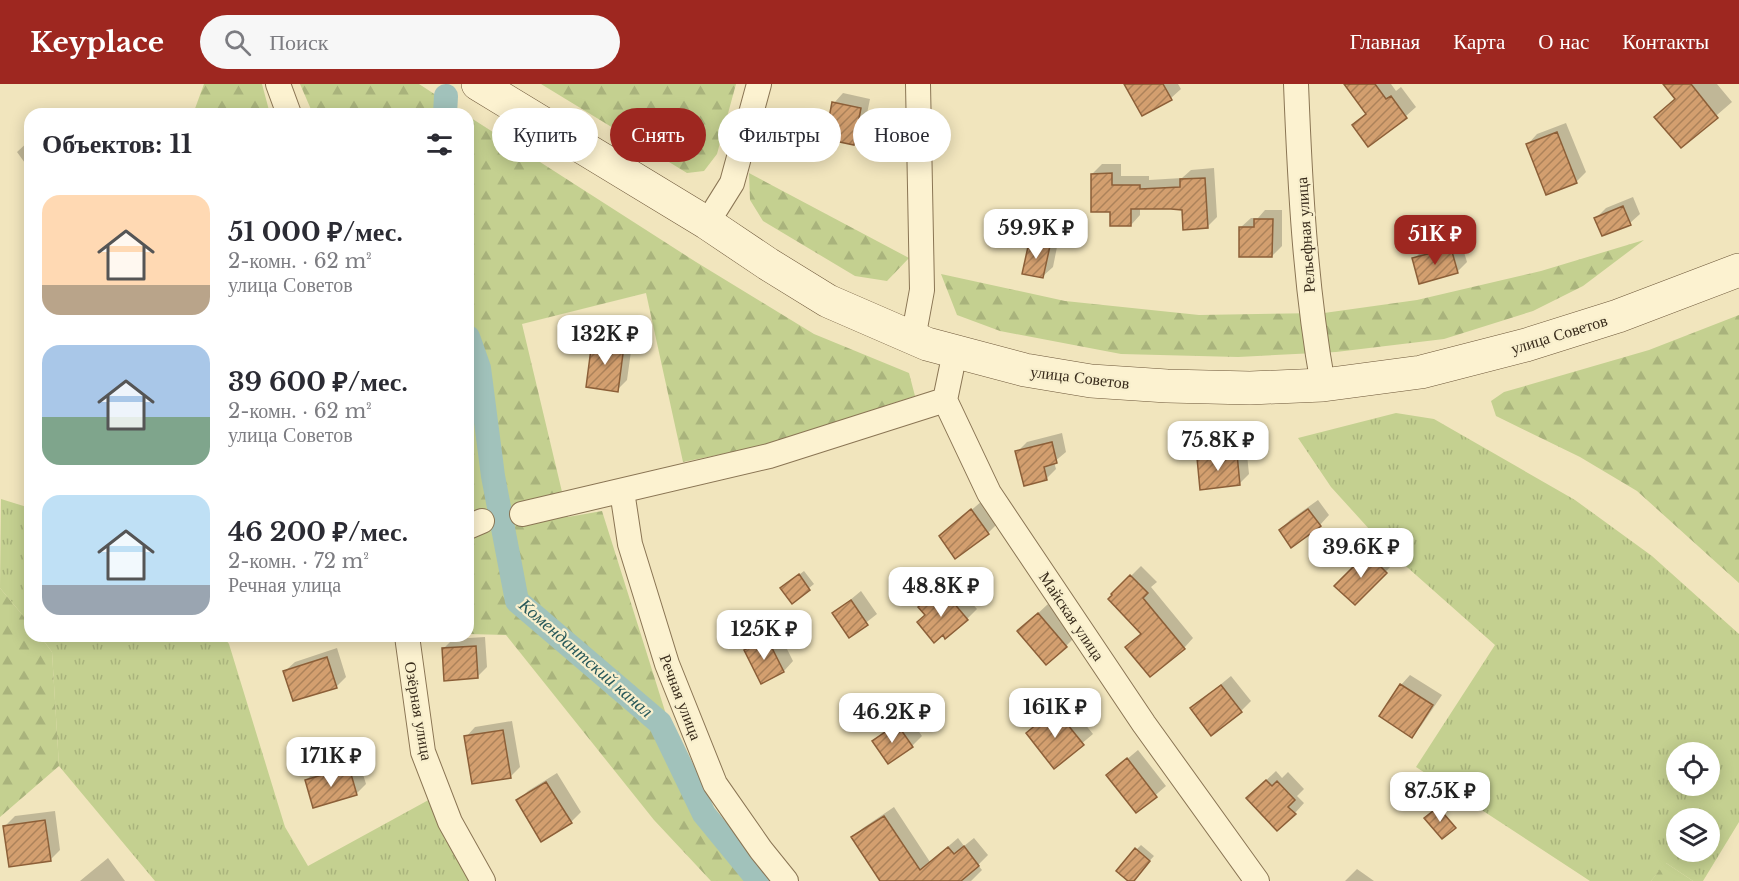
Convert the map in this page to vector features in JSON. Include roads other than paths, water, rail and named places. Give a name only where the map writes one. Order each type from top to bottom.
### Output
[{"type":"main road","name":"улица Советов","points":[[478,84],[707,223],[768,264],[828,300],[913,339],[955,352],[1025,370],[1091,381],[1250,388],[1323,385],[1421,372],[1526,345],[1617,316],[1739,270]]},
{"type":"street","points":[[278,84],[287,108]]},
{"type":"street","points":[[707,223],[732,183],[759,84]]},
{"type":"street","points":[[913,339],[922,290],[918,84]]},
{"type":"street","name":"Рельефная улица","points":[[1296,84],[1306,268],[1312,326],[1323,385]]},
{"type":"street","points":[[522,514],[769,456],[945,400],[955,352]]},
{"type":"street","name":"Майская улица","points":[[945,400],[989,494],[1144,724],[1257,881]]},
{"type":"street","name":"Речная улица","points":[[622,491],[630,544],[667,664],[715,784],[761,850],[786,881]]},
{"type":"street","name":"Озёрная улица","points":[[408,642],[423,752],[450,822],[483,881]]},
{"type":"waterway","name":"Комендантский канал","points":[[445,108],[446,96]]},
{"type":"waterway","name":"Комендантский канал","points":[[474,354],[479,368],[493,476],[517,601],[660,723],[704,814],[759,881]]}]
